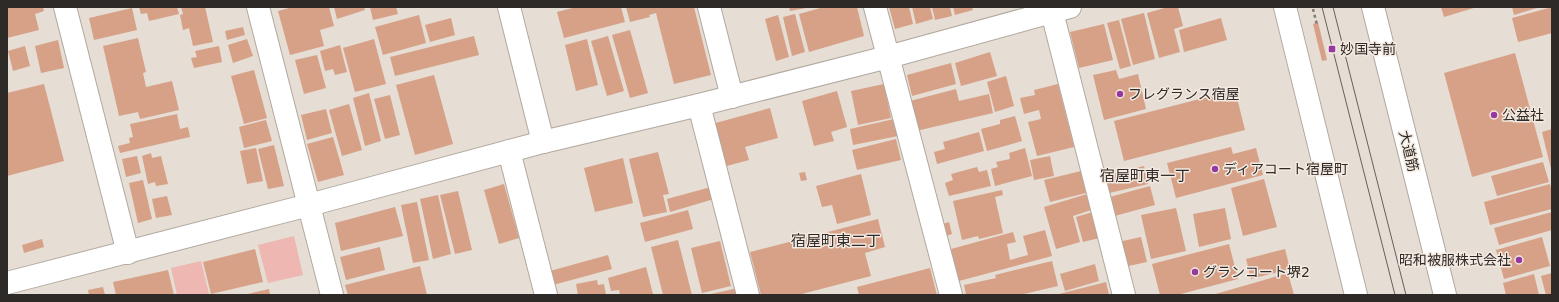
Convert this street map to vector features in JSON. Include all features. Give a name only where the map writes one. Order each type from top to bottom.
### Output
[{"type":"street","points":[[65,7],[128,253]]},
{"type":"street","points":[[258,7],[332,295]]},
{"type":"street","points":[[509,7],[543,142]]},
{"type":"street","points":[[709,7],[732,97]]},
{"type":"street","points":[[875,7],[951,295]]},
{"type":"street","points":[[1285,7],[1356,295]]},
{"type":"street","name":"大道筋","points":[[1373,7],[1445,295]]},
{"type":"street","points":[[7,284],[543,142],[732,97],[888,57],[1049,10],[1124,295]]},
{"type":"street","points":[[699,105],[748,295]]},
{"type":"street","points":[[509,151],[546,295]]},
{"type":"path","points":[[1313,9],[1317,25]]},
{"type":"shaded area","points":[[294,236],[303,275],[268,283],[258,245]]},
{"type":"shaded area","points":[[201,261],[209,294],[177,295],[171,268]]},
{"type":"building","points":[[7,7],[43,7],[44,11],[35,14],[39,30],[7,38]]},
{"type":"building","points":[[139,7],[177,7],[179,14],[149,21],[147,13],[141,14]]},
{"type":"building","points":[[181,7],[205,7],[213,42],[193,46],[189,28],[183,30],[180,15],[183,14]]},
{"type":"building","points":[[293,7],[329,7],[334,26],[320,30],[324,46],[290,55],[278,11]]},
{"type":"building","points":[[334,7],[364,7],[365,10],[337,19]]},
{"type":"building","points":[[370,7],[396,7],[398,14],[373,20]]},
{"type":"building","points":[[576,7],[621,7],[625,22],[564,38],[557,12]]},
{"type":"building","points":[[626,7],[694,7],[711,75],[674,84],[656,13],[649,15],[650,17],[630,22]]},
{"type":"building","points":[[789,7],[806,7],[806,8],[790,11]]},
{"type":"building","points":[[824,7],[857,7],[864,36],[809,52],[799,14]]},
{"type":"building","points":[[889,7],[909,7],[913,24],[895,29]]},
{"type":"building","points":[[912,7],[930,7],[933,19],[916,24]]},
{"type":"building","points":[[932,7],[950,7],[952,16],[935,20]]},
{"type":"building","points":[[953,7],[972,7],[973,10],[955,15]]},
{"type":"building","points":[[1168,7],[1178,7],[1183,26],[1174,29],[1180,52],[1159,58],[1147,13]]},
{"type":"building","points":[[1441,7],[1477,7],[1444,17]]},
{"type":"building","points":[[1512,7],[1540,7],[1514,15]]},
{"type":"building","points":[[1552,7],[1552,33],[1518,42],[1512,18]]},
{"type":"building","points":[[132,8],[137,30],[94,40],[89,18]]},
{"type":"building","points":[[1144,13],[1155,59],[1133,65],[1121,19]]},
{"type":"building","points":[[795,14],[805,52],[792,56],[783,17]]},
{"type":"building","points":[[419,15],[426,43],[383,55],[375,27]]},
{"type":"building","points":[[778,15],[789,57],[776,61],[765,19]]},
{"type":"building","points":[[451,18],[455,35],[430,42],[425,25]]},
{"type":"building","points":[[1221,18],[1227,40],[1184,52],[1179,30]]},
{"type":"building","points":[[1119,20],[1131,66],[1120,69],[1107,23]]},
{"type":"building","points":[[1318,22],[1327,60],[1322,61],[1313,24]]},
{"type":"building","points":[[1104,24],[1113,60],[1079,68],[1070,32]]},
{"type":"building","points":[[243,27],[245,35],[227,40],[225,31]]},
{"type":"building","points":[[630,30],[648,93],[630,98],[612,35]]},
{"type":"building","points":[[474,36],[479,55],[395,76],[390,57]]},
{"type":"building","points":[[608,36],[624,91],[607,96],[591,41]]},
{"type":"building","points":[[138,38],[146,72],[143,73],[146,87],[172,81],[179,110],[140,119],[138,112],[119,116],[103,46]]},
{"type":"building","points":[[247,39],[253,56],[233,63],[228,45]]},
{"type":"building","points":[[374,39],[386,84],[355,92],[343,48]]},
{"type":"building","points":[[587,39],[598,85],[576,91],[565,45]]},
{"type":"building","points":[[58,40],[64,68],[41,73],[35,46]]},
{"type":"building","points":[[340,45],[347,72],[335,75],[333,69],[325,71],[320,51]]},
{"type":"building","points":[[25,46],[30,66],[13,71],[8,51]]},
{"type":"building","points":[[219,46],[222,62],[194,68],[191,58],[197,57],[195,51]]},
{"type":"building","points":[[990,52],[997,76],[961,86],[955,63]]},
{"type":"building","name":"公益社","points":[[1515,53],[1543,157],[1472,177],[1444,73]]},
{"type":"building","points":[[317,55],[326,88],[304,94],[295,60]]},
{"type":"building","points":[[951,63],[956,84],[912,96],[907,75]]},
{"type":"building","points":[[254,70],[267,118],[244,124],[231,76]]},
{"type":"building","name":"フレグランス宿屋","points":[[1116,70],[1119,79],[1138,74],[1146,109],[1104,120],[1093,75]]},
{"type":"building","points":[[434,75],[453,144],[415,155],[396,85]]},
{"type":"building","points":[[1006,76],[1014,106],[995,112],[987,82]]},
{"type":"building","points":[[44,84],[64,161],[7,176],[7,93]]},
{"type":"building","points":[[884,84],[891,118],[858,125],[851,91]]},
{"type":"building","points":[[1058,84],[1074,147],[1037,156],[1028,122],[1041,119],[1039,110],[1024,114],[1020,98],[1035,95],[1034,90]]},
{"type":"building","points":[[956,89],[959,101],[989,94],[993,113],[916,131],[910,101]]},
{"type":"building","points":[[1235,90],[1245,130],[1124,161],[1114,121]]},
{"type":"building","points":[[837,91],[847,127],[831,132],[834,141],[814,146],[802,101]]},
{"type":"building","points":[[369,93],[381,141],[365,146],[353,98]]},
{"type":"building","points":[[390,95],[400,135],[385,139],[374,99]]},
{"type":"building","points":[[349,104],[362,150],[342,156],[329,110]]},
{"type":"building","points":[[770,108],[778,138],[745,147],[749,160],[723,167],[712,124]]},
{"type":"building","points":[[326,109],[332,133],[307,140],[301,115]]},
{"type":"building","points":[[177,114],[180,129],[188,127],[190,137],[120,153],[118,146],[130,143],[129,138],[133,137],[130,124]]},
{"type":"building","points":[[1015,116],[1022,141],[987,151],[981,129],[1000,124],[1000,120]]},
{"type":"building","points":[[894,119],[898,136],[853,145],[850,129]]},
{"type":"building","points":[[266,120],[272,141],[244,148],[239,127]]},
{"type":"building","points":[[1552,129],[1552,169],[1551,169],[1542,132]]},
{"type":"building","points":[[979,132],[984,151],[937,164],[934,152],[945,149],[943,142]]},
{"type":"building","points":[[333,137],[344,175],[318,182],[307,144]]},
{"type":"building","points":[[896,139],[901,160],[857,170],[852,150]]},
{"type":"building","points":[[274,145],[284,186],[268,189],[258,149]]},
{"type":"building","name":"ディアコート宿屋町","points":[[1231,147],[1233,154],[1256,148],[1263,175],[1176,198],[1167,163]]},
{"type":"building","points":[[256,148],[263,181],[247,184],[240,151]]},
{"type":"building","points":[[1025,148],[1032,176],[995,186],[991,169],[998,167],[996,162],[1010,159],[1009,153]]},
{"type":"building","points":[[658,152],[669,194],[663,195],[667,212],[643,217],[629,159]]},
{"type":"building","points":[[151,153],[152,158],[161,156],[168,184],[156,186],[155,182],[148,184],[142,156]]},
{"type":"building","points":[[137,156],[141,173],[126,177],[122,159]]},
{"type":"building","points":[[1050,156],[1054,176],[1034,180],[1030,160]]},
{"type":"building","points":[[623,158],[633,203],[595,212],[584,168]]},
{"type":"building","points":[[1543,162],[1549,182],[1497,196],[1491,176]]},
{"type":"building","points":[[1144,166],[1148,184],[1105,194],[1101,177]]},
{"type":"building","points":[[977,167],[979,172],[987,170],[991,186],[949,196],[945,183],[953,180],[951,174]]},
{"type":"building","points":[[1081,171],[1086,193],[1050,202],[1044,180]]},
{"type":"building","points":[[805,172],[807,180],[801,181],[799,173]]},
{"type":"building","points":[[861,174],[871,215],[837,224],[832,205],[822,207],[816,186]]},
{"type":"building","points":[[1264,179],[1277,227],[1243,236],[1231,188]]},
{"type":"building","points":[[143,180],[152,219],[138,223],[129,183]]},
{"type":"building","points":[[504,184],[519,238],[499,244],[484,190]]},
{"type":"building","points":[[1550,184],[1552,192],[1552,209],[1490,225],[1484,202]]},
{"type":"building","points":[[1150,186],[1155,205],[1111,217],[1106,198]]},
{"type":"building","points":[[711,187],[714,199],[670,212],[667,199]]},
{"type":"building","points":[[1002,190],[1003,195],[995,197],[1003,233],[979,239],[978,236],[962,240],[953,201]]},
{"type":"building","points":[[458,191],[472,250],[455,254],[440,195]]},
{"type":"building","points":[[1087,194],[1091,210],[1073,216],[1080,242],[1056,249],[1044,207]]},
{"type":"building","points":[[438,195],[451,254],[433,259],[420,199]]},
{"type":"building","points":[[167,196],[172,215],[156,218],[152,199]]},
{"type":"building","points":[[417,202],[429,260],[413,263],[401,205]]},
{"type":"building","points":[[395,207],[403,236],[341,251],[335,223]]},
{"type":"building","points":[[1176,208],[1186,251],[1151,259],[1141,215]]},
{"type":"building","points":[[1225,208],[1231,239],[1199,247],[1193,214]]},
{"type":"building","points":[[688,210],[693,229],[645,242],[640,223]]},
{"type":"building","points":[[1093,212],[1099,238],[1083,242],[1076,217]]},
{"type":"building","points":[[1552,212],[1552,230],[1499,245],[1494,228]]},
{"type":"building","points":[[878,219],[885,247],[865,253],[871,276],[798,295],[761,295],[750,252]]},
{"type":"building","points":[[949,222],[952,234],[946,236],[943,224]]},
{"type":"building","points":[[1045,230],[1052,256],[959,281],[951,249],[1013,232],[1016,242],[1007,244],[1010,260],[1028,255],[1023,236]]},
{"type":"building","points":[[1141,237],[1147,262],[1124,267],[1118,242]]},
{"type":"building","points":[[1542,237],[1550,266],[1504,279],[1496,250]]},
{"type":"building","points":[[42,239],[44,247],[24,253],[22,245]]},
{"type":"building","points":[[678,240],[692,295],[663,295],[651,247]]},
{"type":"building","points":[[720,241],[731,286],[702,293],[691,248]]},
{"type":"building","name":"グランコート堺2","points":[[1229,244],[1238,279],[1177,295],[1160,295],[1152,264]]},
{"type":"building","points":[[380,247],[385,270],[346,280],[340,257]]},
{"type":"building","points":[[255,249],[263,282],[211,294],[203,262]]},
{"type":"building","points":[[1285,249],[1290,269],[1251,279],[1246,259]]},
{"type":"building","points":[[608,255],[612,269],[553,285],[550,271]]},
{"type":"building","points":[[1052,261],[1058,286],[1020,295],[966,295],[964,285],[996,278],[995,275]]},
{"type":"building","points":[[1095,264],[1099,281],[1065,291],[1060,274]]},
{"type":"building","points":[[420,266],[427,295],[348,295],[345,285]]},
{"type":"building","points":[[646,267],[653,294],[620,295],[619,290],[611,291],[608,278]]},
{"type":"building","points":[[930,268],[937,295],[859,295],[857,287]]},
{"type":"building","points":[[168,270],[174,295],[116,295],[113,282]]},
{"type":"building","points":[[1288,273],[1294,295],[1212,295]]},
{"type":"building","points":[[1552,273],[1552,295],[1546,295],[1541,276]]},
{"type":"building","points":[[1534,274],[1539,295],[1506,295],[1503,283]]},
{"type":"building","points":[[597,280],[598,285],[604,284],[606,295],[578,295],[576,284]]},
{"type":"building","points":[[1106,282],[1109,295],[1059,295],[1059,294]]},
{"type":"building","points":[[103,287],[105,295],[89,295],[88,290]]},
{"type":"building","points":[[738,288],[740,295],[711,295],[711,294]]},
{"type":"building","points":[[269,289],[270,295],[248,295],[248,294]]},
{"type":"tram line","points":[[1322,7],[1395,295]]},
{"type":"tram line","points":[[1333,7],[1406,295]]},
{"type":"place","name":"妙国寺前","points":[[1332,49]]},
{"type":"place","name":"フレグランス宿屋","points":[[1120,94]]},
{"type":"place","name":"公益社","points":[[1494,115]]},
{"type":"place","name":"ディアコート宿屋町","points":[[1215,169]]},
{"type":"place","name":"昭和被服株式会社","points":[[1519,260]]},
{"type":"place","name":"グランコート堺2","points":[[1195,272]]},
{"type":"district","name":"宿屋町東一丁","points":[[1145,176]]},
{"type":"district","name":"宿屋町東二丁","points":[[836,241]]}]
